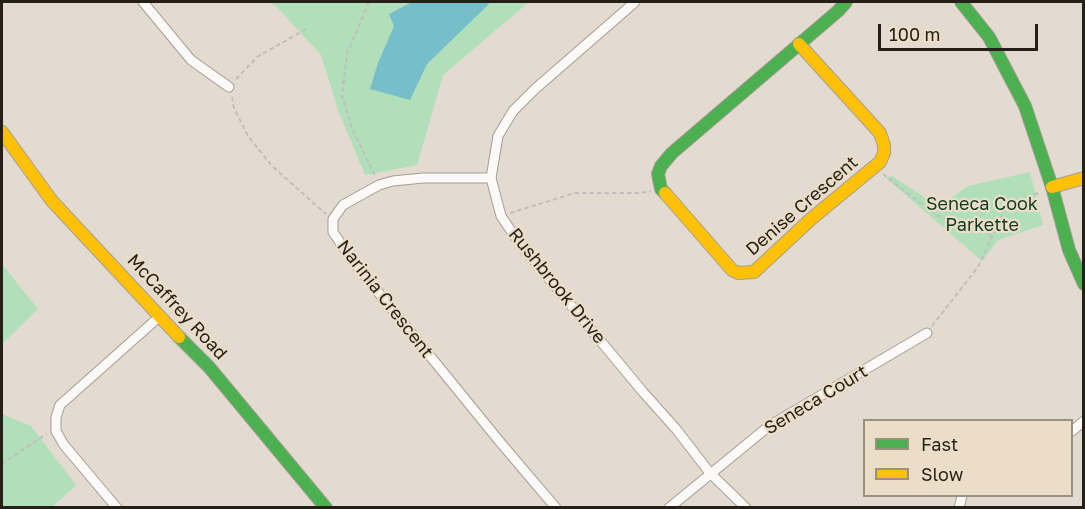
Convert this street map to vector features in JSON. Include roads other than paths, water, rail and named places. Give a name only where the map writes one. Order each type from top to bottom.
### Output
[{"type":"street","points":[[142,2],[191,60],[229,87]]},
{"type":"street","name":"Rushbrook Drive","points":[[635,2],[513,111],[498,136],[492,178],[501,216],[520,244],[676,429],[710,473],[747,507]]},
{"type":"street","points":[[799,44],[846,2]]},
{"type":"street","points":[[961,2],[989,37],[1024,106],[1046,189],[1083,284]]},
{"type":"street","name":"Denise Crescent","points":[[799,44],[879,133],[884,145],[884,153],[880,162],[811,219],[754,272],[738,273],[732,270],[661,189],[658,174],[661,166],[672,153],[799,44]]},
{"type":"street","name":"McCaffrey Road","points":[[2,132],[52,201],[159,317],[209,367],[326,507]]},
{"type":"street","points":[[1046,189],[1083,177]]},
{"type":"street","name":"Narinia Crescent","points":[[492,178],[423,178],[379,185],[343,205],[333,219],[333,232],[352,260],[556,507]]},
{"type":"street","points":[[117,507],[64,445],[56,428],[56,417],[60,405],[159,317]]},
{"type":"street","name":"Seneca Court","points":[[710,473],[770,426],[927,333]]},
{"type":"street","points":[[669,507],[710,473]]},
{"type":"water","points":[[412,2],[491,2],[427,64],[410,100],[370,89],[394,26],[389,14]]},
{"type":"park label","name":"Seneca Cook Parkette","points":[[982,214]]}]
